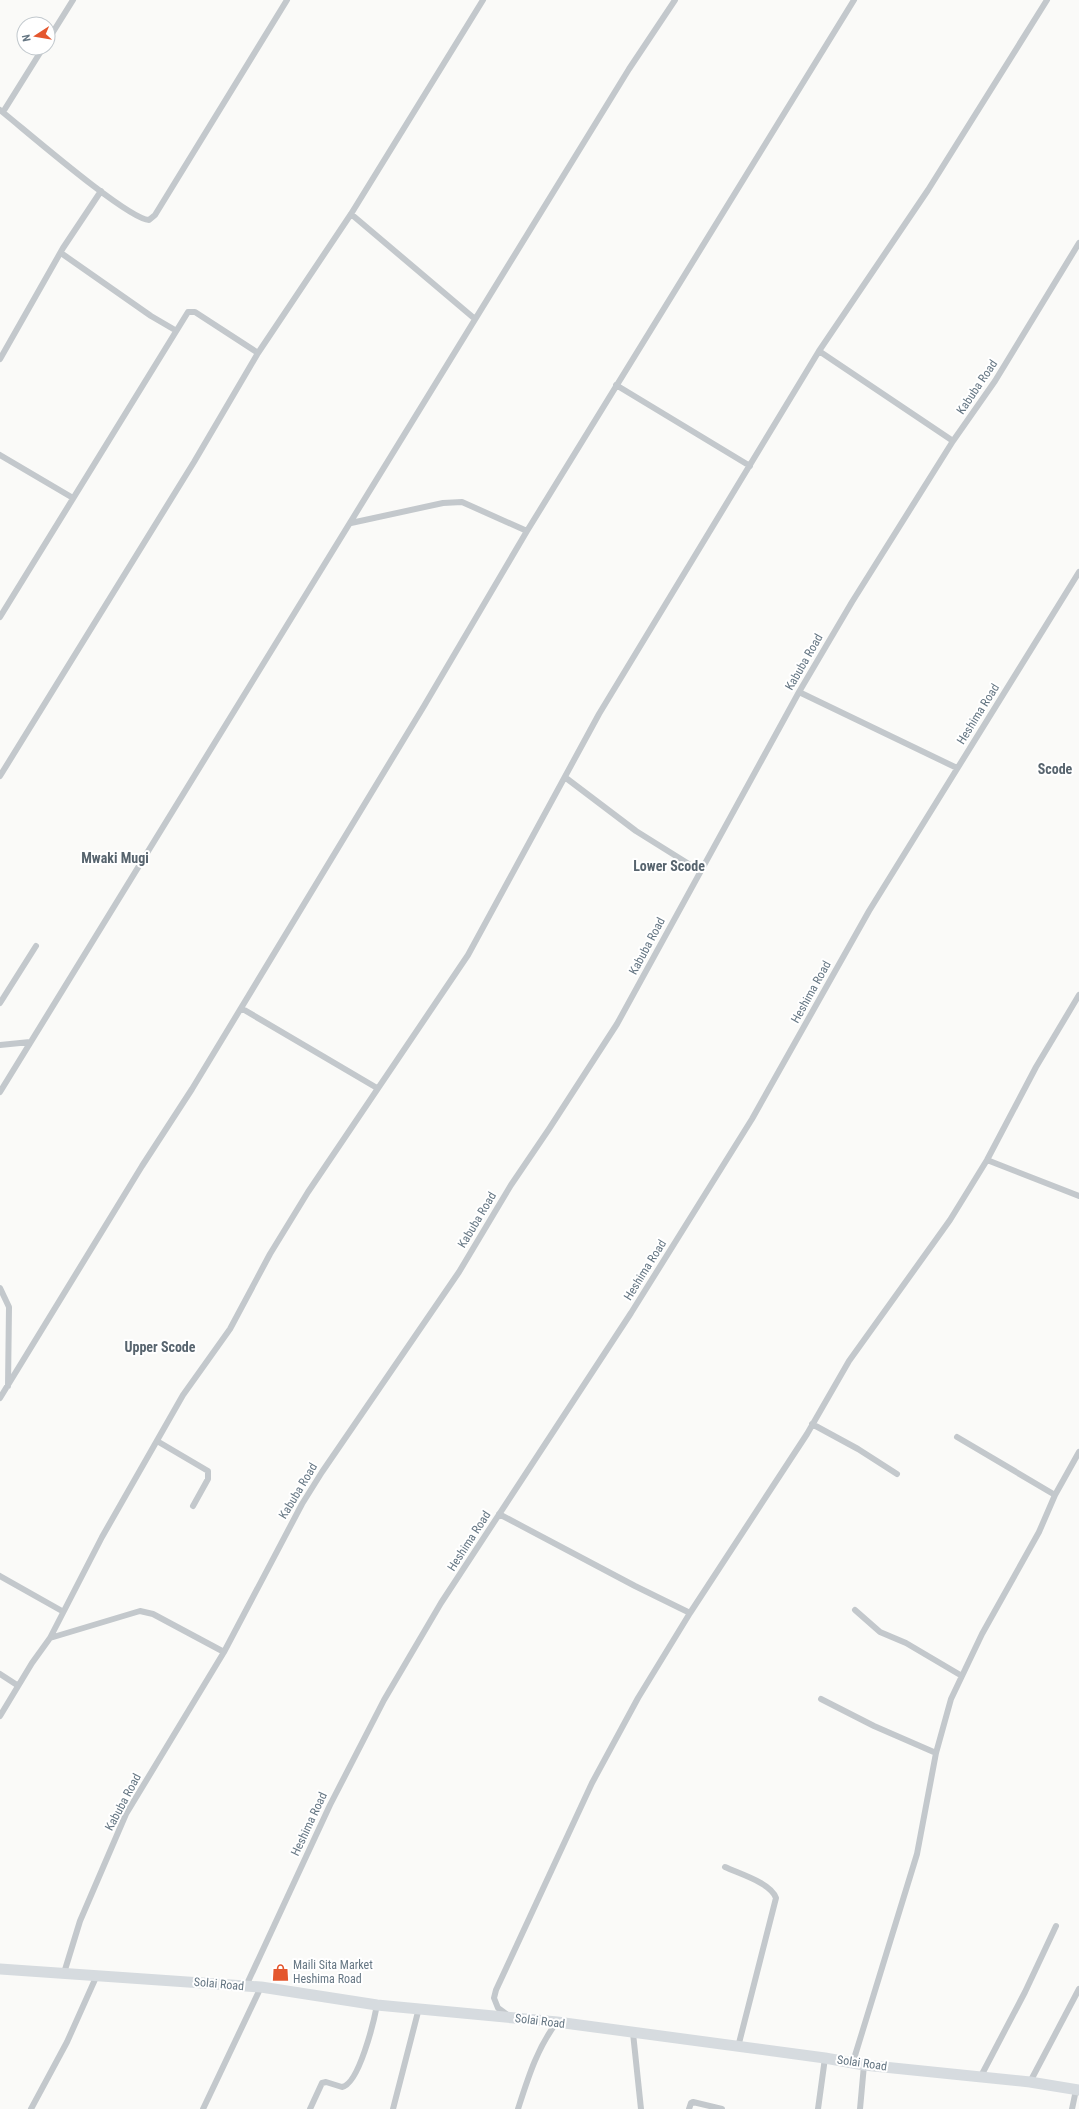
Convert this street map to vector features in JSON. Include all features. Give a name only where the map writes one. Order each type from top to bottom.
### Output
[{"type":"highway","name":"Solai Road","points":[[0,1969],[261,1987],[377,2005],[557,2022],[825,2058],[859,2064],[981,2076],[1078,2090]]},
{"type":"street","points":[[56,27],[73,0]]},
{"type":"street","points":[[38,56],[1,111],[101,192],[135,216],[149,220],[155,215],[287,0]]},
{"type":"street","points":[[0,776],[194,462],[258,353],[351,214],[483,0]]},
{"type":"street","points":[[0,1092],[629,69],[675,0]]},
{"type":"street","points":[[0,1398],[8,1388],[142,1166],[192,1089],[424,706],[527,531],[854,0]]},
{"type":"street","points":[[0,1716],[17,1685],[50,1638],[62,1611],[183,1395],[230,1329],[270,1254],[308,1192],[468,955],[600,714],[819,351],[928,190],[1047,0]]},
{"type":"street","points":[[0,359],[61,253],[101,192]]},
{"type":"street","points":[[351,214],[475,319]]},
{"type":"street","name":"Kabuba Road","points":[[64,1973],[80,1921],[126,1814],[224,1652],[306,1497],[459,1272],[511,1184],[549,1129],[617,1024],[700,871],[739,805],[799,692],[852,602],[953,441],[995,381],[1079,243]]},
{"type":"street","points":[[61,253],[151,316],[175,330]]},
{"type":"street","points":[[0,617],[175,330],[188,312],[195,312],[258,353]]},
{"type":"street","points":[[819,351],[953,441]]},
{"type":"street","points":[[616,385],[750,466]]},
{"type":"street","points":[[0,455],[73,498]]},
{"type":"street","points":[[350,523],[442,503],[462,502],[527,531]]},
{"type":"street","name":"Heshima Road","points":[[246,1986],[359,1744],[441,1603],[631,1313],[748,1126],[869,911],[1079,572]]},
{"type":"street","points":[[799,692],[957,768]]},
{"type":"street","points":[[566,778],[636,831],[700,871]]},
{"type":"street","points":[[0,1003],[36,946]]},
{"type":"street","points":[[510,2017],[498,2008],[494,1998],[496,1990],[592,1783],[638,1698],[690,1613],[812,1424],[849,1361],[950,1220],[987,1160],[1036,1066],[1079,995]]},
{"type":"street","points":[[241,1008],[377,1088]]},
{"type":"street","points":[[0,1045],[30,1042]]},
{"type":"street","points":[[987,1160],[1079,1196]]},
{"type":"street","points":[[0,1288],[9,1307],[8,1388]]},
{"type":"street","points":[[812,1424],[858,1449],[897,1474]]},
{"type":"street","points":[[957,1437],[1055,1495]]},
{"type":"street","points":[[157,1440],[209,1472],[206,1483],[193,1506]]},
{"type":"street","points":[[860,2109],[859,2064],[917,1854],[936,1753],[952,1699],[982,1634],[1039,1532],[1055,1495],[1079,1452]]},
{"type":"street","points":[[499,1514],[635,1586],[690,1613]]},
{"type":"street","points":[[0,1576],[62,1611]]},
{"type":"street","points":[[854,1610],[880,1632],[906,1643],[962,1676]]},
{"type":"street","points":[[50,1638],[140,1611],[154,1614],[224,1652]]},
{"type":"street","points":[[0,1674],[17,1685]]},
{"type":"street","points":[[821,1699],[936,1753]]},
{"type":"street","points":[[725,1867],[767,1886],[774,1891],[776,1898],[738,2047]]},
{"type":"street","points":[[981,2076],[1025,1992],[1056,1926]]},
{"type":"street","points":[[31,2109],[67,2042],[97,1976]]},
{"type":"street","points":[[203,2109],[261,1987]]},
{"type":"street","points":[[1030,2082],[1079,1989]]},
{"type":"street","points":[[310,2109],[322,2083],[326,2082],[342,2087],[350,2082],[364,2052],[373,2026],[377,2005]]},
{"type":"street","points":[[393,2109],[419,2008]]},
{"type":"street","points":[[518,2109],[532,2066],[547,2035],[557,2022]]},
{"type":"street","points":[[634,2033],[641,2109]]},
{"type":"street","points":[[818,2109],[825,2058]]},
{"type":"street","points":[[1072,2109],[1078,2090]]},
{"type":"street","points":[[689,2109],[691,2103],[694,2102],[722,2109]]},
{"type":"place","name":"Maili Sita Market Heshima Road","points":[[280,1972]]},
{"type":"district","name":"Scode","points":[[1055,769]]},
{"type":"district","name":"Mwaki Mugi","points":[[115,858]]},
{"type":"district","name":"Lower Scode","points":[[669,866]]},
{"type":"district","name":"Upper Scode","points":[[160,1347]]}]
